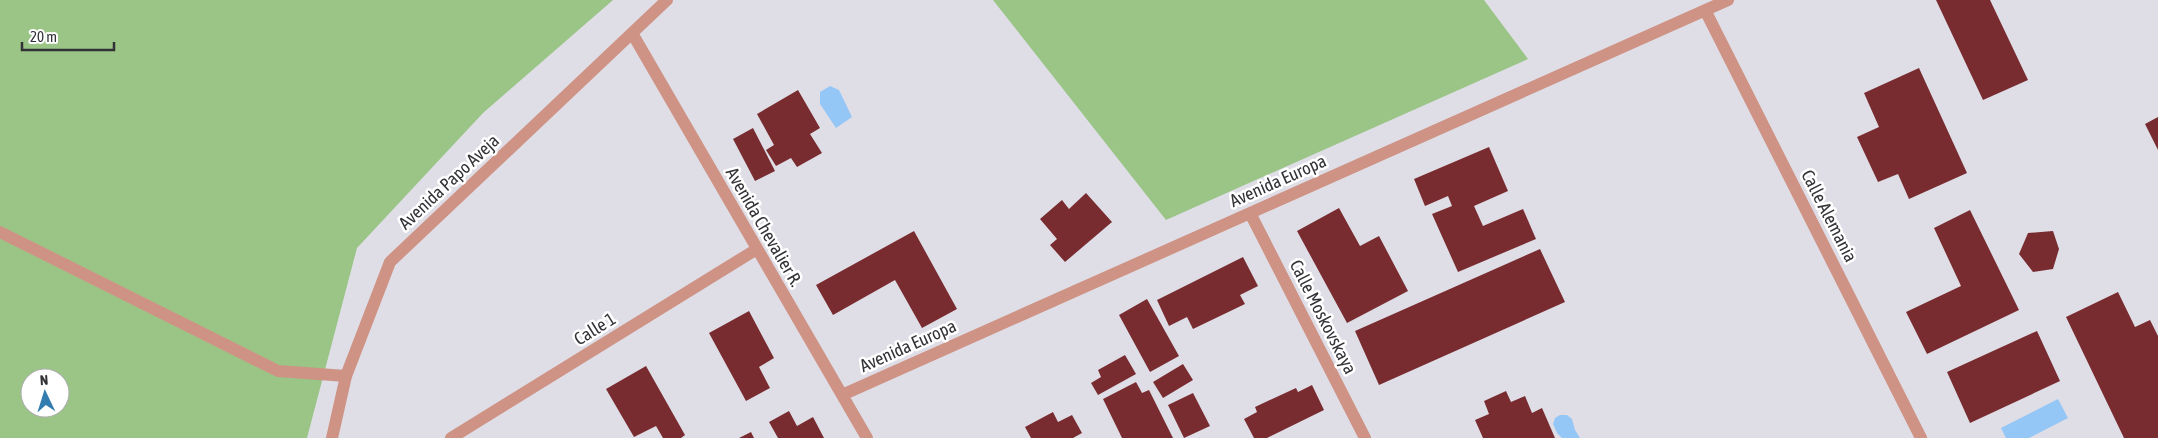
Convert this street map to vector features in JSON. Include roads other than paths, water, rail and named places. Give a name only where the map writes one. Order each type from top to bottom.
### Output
[{"type":"street","name":"Avenida Papo Aveja","points":[[332,438],[346,376],[390,262],[666,0]]},
{"type":"street","name":"Avenida Europa","points":[[842,395],[1728,0]]},
{"type":"street","name":"Calle Alemania","points":[[1705,10],[1921,438]]},
{"type":"street","name":"Avenida Chevalier R.","points":[[632,34],[867,438]]},
{"type":"street","name":"Calle Moskovskaya","points":[[1250,213],[1365,438]]},
{"type":"street","points":[[0,232],[278,371],[346,376]]},
{"type":"street","name":"Calle 1","points":[[450,438],[757,249]]},
{"type":"water","points":[[830,86],[839,90],[852,117],[836,128],[820,104],[820,92]]},
{"type":"water","points":[[2058,399],[2068,418],[2029,438],[2006,438],[2001,428]]},
{"type":"water","points":[[1560,415],[1567,415],[1572,419],[1575,430],[1580,438],[1562,438],[1557,433],[1553,424],[1555,418]]}]
